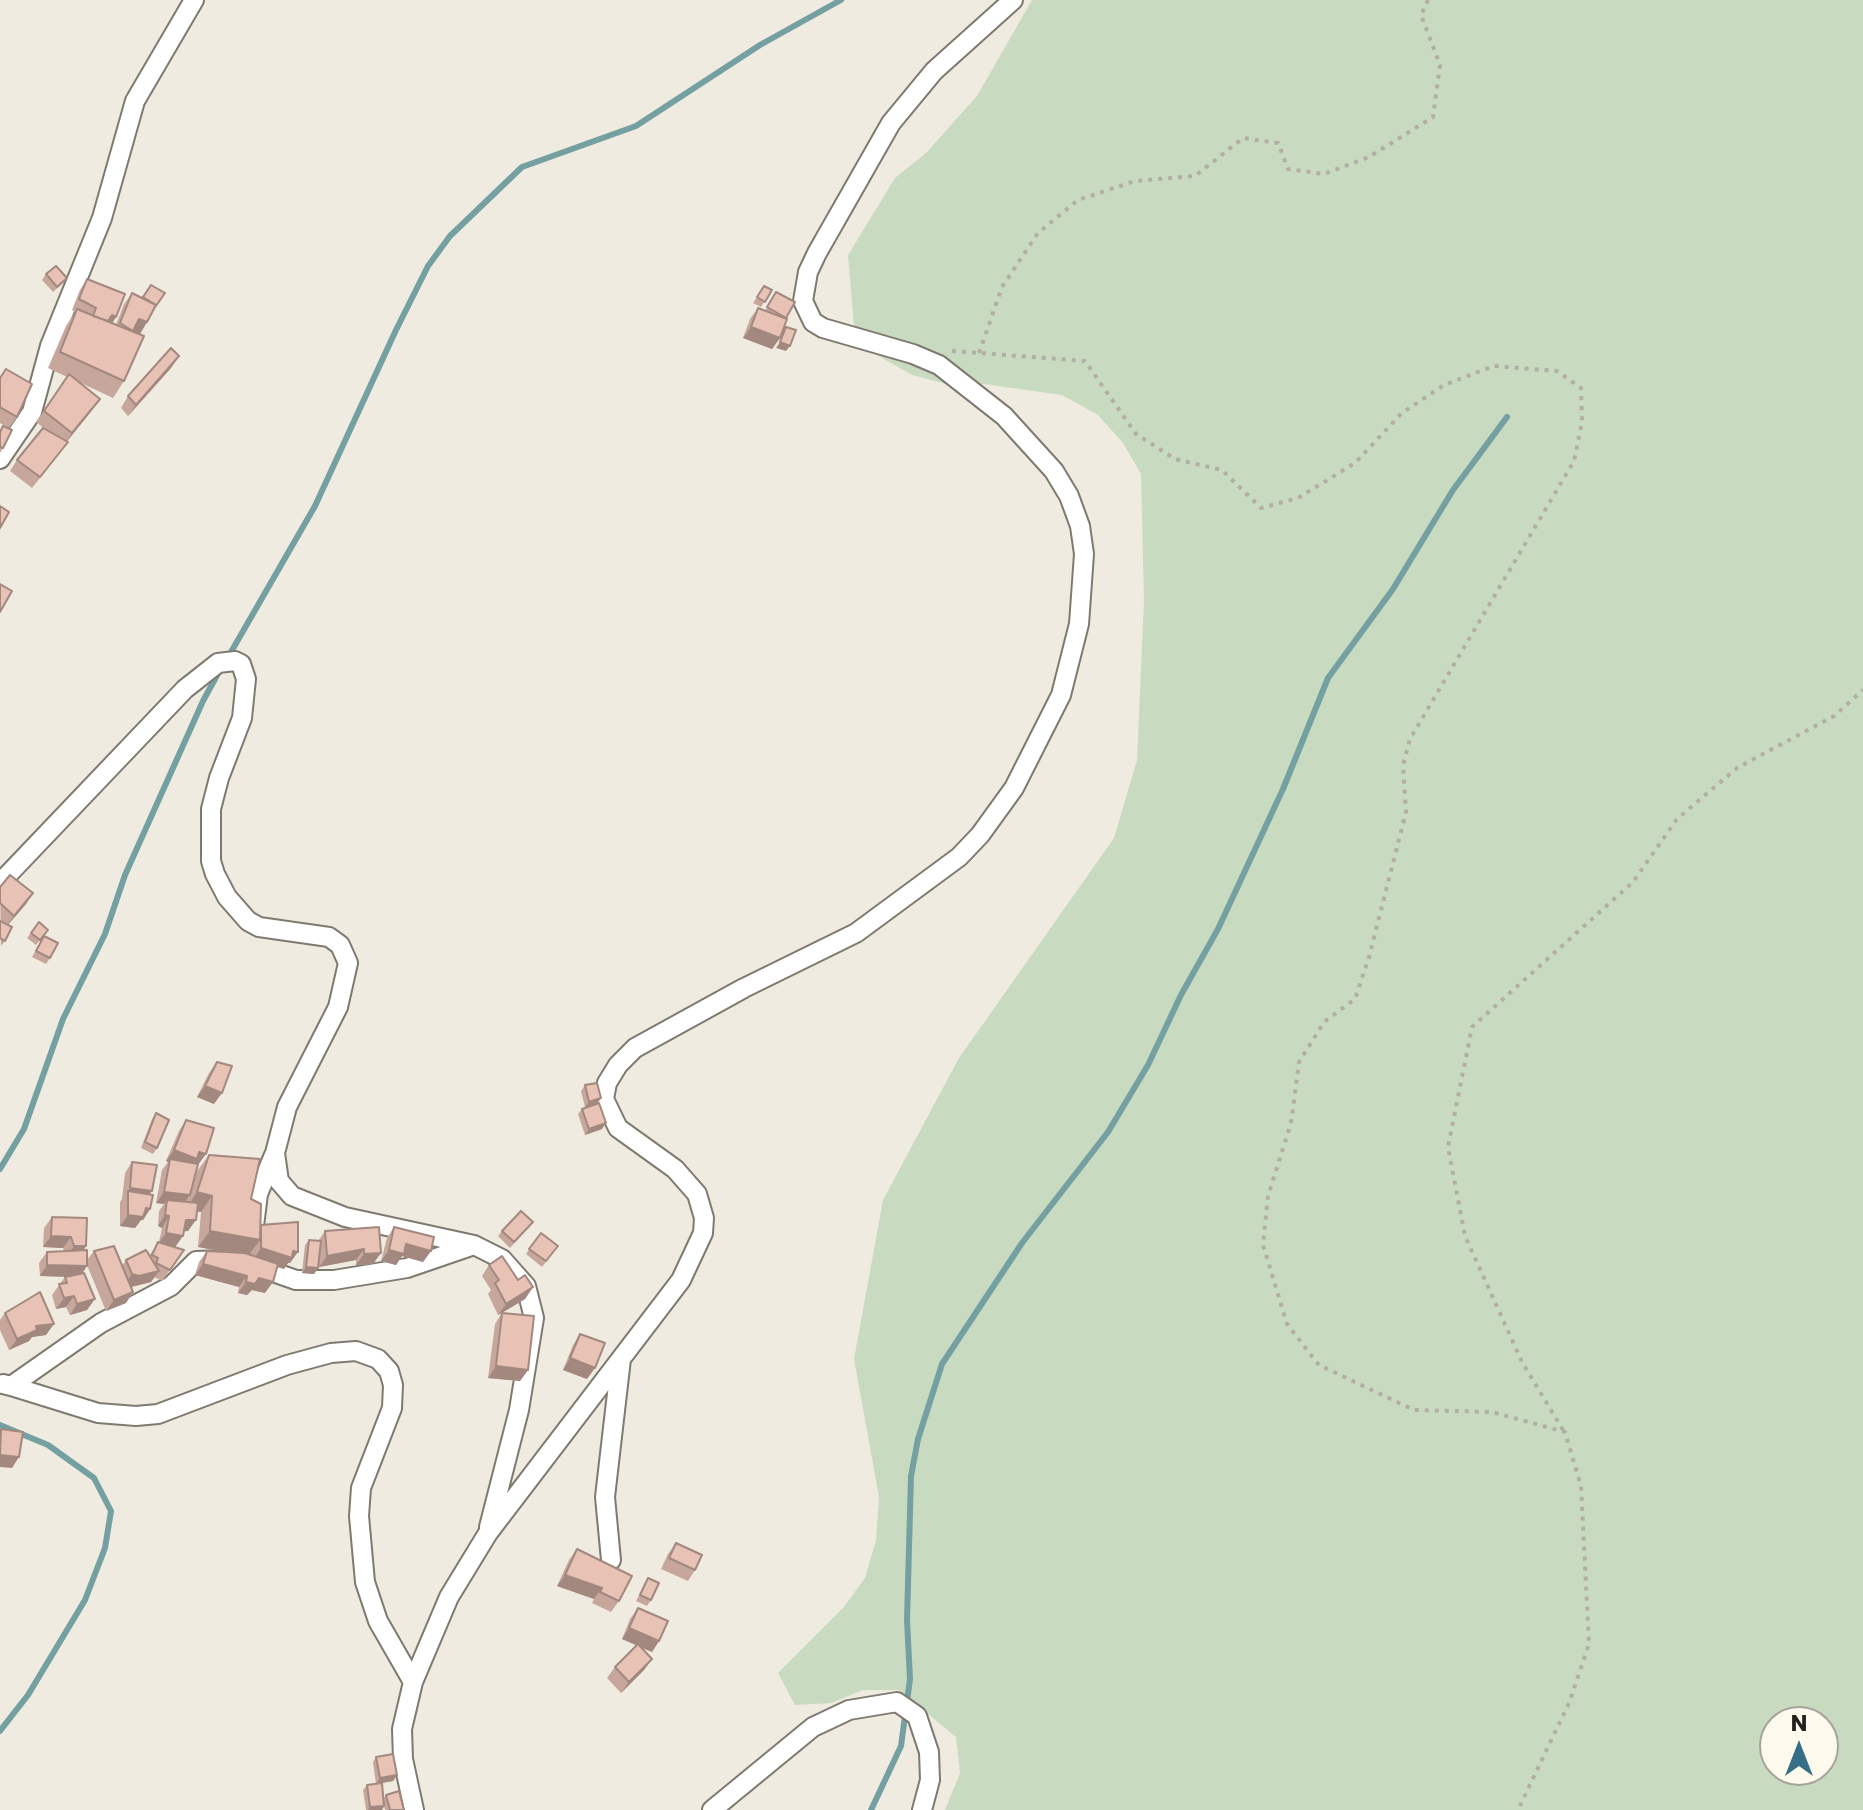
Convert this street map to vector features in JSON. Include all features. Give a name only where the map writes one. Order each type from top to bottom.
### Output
[{"type":"street","points":[[0,459],[32,412],[50,346],[102,218],[135,101],[194,0]]},
{"type":"street","points":[[414,1810],[403,1759],[402,1729],[413,1682],[449,1597],[488,1533],[681,1280],[697,1249],[704,1218],[697,1194],[689,1182],[631,1139],[608,1113],[605,1091],[618,1065],[635,1048],[674,1026],[856,933],[959,857],[980,835],[1014,788],[1045,732],[1071,662],[1081,611],[1084,554],[1077,516],[1054,471],[1004,416],[939,365],[913,354],[823,328],[813,322],[803,301],[803,290],[817,253],[891,123],[934,71],[1013,0]]},
{"type":"street","points":[[0,883],[185,689],[218,663],[235,661],[241,664],[246,679],[242,718],[219,778],[211,809],[211,861],[215,874],[227,897],[248,921],[259,927],[329,937],[340,945],[348,963],[338,1007],[287,1107],[275,1153],[258,1194],[254,1232]]},
{"type":"street","points":[[275,1153],[279,1181],[292,1196],[369,1225],[474,1245],[502,1259],[516,1272],[530,1295],[534,1318],[519,1410],[488,1533]]},
{"type":"street","points":[[6,1385],[101,1323],[171,1286],[201,1259],[252,1265],[283,1277],[310,1281],[407,1268],[474,1245]]},
{"type":"street","points":[[6,1385],[98,1413],[136,1416],[158,1414],[287,1365],[331,1353],[356,1351],[378,1359],[389,1371],[393,1396],[384,1433],[361,1488],[359,1516],[365,1582],[378,1621],[413,1682]]},
{"type":"street","points":[[611,1560],[606,1524],[606,1471],[621,1357]]},
{"type":"street","points":[[712,1810],[756,1770],[813,1727],[849,1710],[897,1702],[917,1716],[929,1752],[930,1780],[922,1810]]},
{"type":"path","points":[[979,353],[1002,287],[1038,233],[1078,200],[1135,181],[1195,176],[1243,138],[1278,143],[1288,169],[1324,174],[1369,157],[1433,117],[1440,65],[1421,15],[1428,0]]},
{"type":"path","points":[[948,350],[1085,361],[1136,434],[1175,459],[1222,470],[1261,508],[1298,498],[1355,463],[1402,413],[1444,385],[1494,366],[1557,371],[1581,388],[1582,422],[1574,461],[1410,739],[1403,765],[1406,812],[1369,957],[1355,999],[1324,1022],[1299,1062],[1291,1123],[1268,1196],[1263,1245],[1287,1324],[1319,1365],[1414,1410],[1492,1412],[1565,1432]]},
{"type":"path","points":[[1518,1810],[1569,1703],[1589,1644],[1581,1486],[1565,1432],[1522,1362],[1465,1236],[1448,1147],[1472,1027],[1633,882],[1677,819],[1737,768],[1834,716],[1863,690]]},
{"type":"green space","points":[[1032,0],[1863,0],[1863,1810],[945,1810],[960,1773],[956,1737],[899,1690],[863,1690],[831,1703],[795,1705],[778,1673],[843,1608],[865,1578],[876,1540],[879,1497],[854,1359],[883,1200],[959,1058],[1114,838],[1137,760],[1144,601],[1141,474],[1123,443],[1098,415],[1062,395],[984,384],[946,384],[912,375],[877,355],[854,327],[848,255],[895,178],[926,153],[977,96]]},
{"type":"building","points":[[56,266],[67,278],[57,287],[46,274]]},
{"type":"building","points":[[87,279],[125,294],[116,317],[112,315],[108,321],[93,316],[96,308],[79,299]]},
{"type":"building","points":[[151,285],[165,293],[156,306],[143,297]]},
{"type":"building","points":[[764,286],[772,290],[765,302],[757,297]]},
{"type":"building","points":[[776,292],[795,302],[786,318],[767,307]]},
{"type":"building","points":[[132,293],[156,305],[147,322],[139,319],[133,331],[120,323]]},
{"type":"building","points":[[758,308],[787,319],[780,338],[751,327]]},
{"type":"building","points":[[77,309],[144,336],[124,381],[60,352]]},
{"type":"building","points":[[786,327],[796,330],[790,346],[780,342]]},
{"type":"building","points":[[171,348],[179,356],[136,405],[128,396]]},
{"type":"building","points":[[6,369],[32,384],[17,417],[0,407],[0,378]]},
{"type":"building","points":[[69,374],[100,399],[72,433],[44,411]]},
{"type":"building","points":[[3,426],[12,430],[3,448],[0,447],[0,432]]},
{"type":"building","points":[[43,428],[68,442],[40,477],[17,460]]},
{"type":"building","points":[[0,506],[9,512],[0,528]]},
{"type":"building","points":[[0,584],[12,591],[0,612]]},
{"type":"building","points":[[10,875],[33,893],[14,916],[0,903],[0,887]]},
{"type":"building","points":[[0,921],[12,927],[5,941],[0,938]]},
{"type":"building","points":[[39,922],[48,930],[40,940],[31,933]]},
{"type":"building","points":[[44,936],[58,943],[50,958],[36,951]]},
{"type":"building","points":[[217,1062],[232,1066],[222,1093],[205,1086]]},
{"type":"building","points":[[597,1083],[601,1098],[589,1102],[585,1085]]},
{"type":"building","points":[[599,1103],[606,1123],[589,1129],[582,1109]]},
{"type":"building","points":[[156,1113],[169,1120],[157,1148],[145,1142]]},
{"type":"building","points":[[186,1120],[214,1128],[206,1154],[199,1152],[197,1159],[174,1150]]},
{"type":"building","points":[[209,1155],[260,1159],[251,1199],[261,1204],[260,1240],[210,1231],[212,1196],[197,1192]]},
{"type":"building","points":[[170,1159],[198,1164],[190,1195],[164,1192]]},
{"type":"building","points":[[132,1162],[157,1165],[152,1191],[130,1188]]},
{"type":"building","points":[[128,1191],[153,1195],[150,1209],[146,1208],[143,1217],[128,1215]]},
{"type":"building","points":[[167,1200],[198,1203],[196,1220],[186,1220],[183,1236],[166,1233],[169,1216],[165,1215]]},
{"type":"building","points":[[521,1211],[533,1222],[514,1242],[502,1231]]},
{"type":"building","points":[[52,1217],[87,1218],[86,1246],[74,1246],[71,1237],[51,1236]]},
{"type":"building","points":[[298,1222],[298,1252],[293,1251],[292,1258],[261,1248],[261,1225]]},
{"type":"building","points":[[379,1227],[381,1253],[364,1254],[364,1249],[327,1256],[325,1231]]},
{"type":"building","points":[[394,1227],[434,1237],[431,1251],[406,1244],[404,1254],[389,1250]]},
{"type":"building","points":[[541,1233],[558,1246],[546,1261],[529,1249]]},
{"type":"building","points":[[309,1240],[321,1241],[318,1268],[306,1267]]},
{"type":"building","points":[[158,1242],[184,1250],[170,1270],[156,1263],[158,1258],[152,1255]]},
{"type":"building","points":[[114,1246],[133,1292],[114,1300],[94,1251]]},
{"type":"building","points":[[87,1250],[87,1266],[47,1265],[47,1252]]},
{"type":"building","points":[[146,1250],[159,1271],[139,1276],[132,1274],[126,1260]]},
{"type":"building","points":[[207,1251],[245,1253],[278,1264],[273,1282],[259,1278],[255,1284],[246,1282],[247,1276],[203,1264]]},
{"type":"building","points":[[502,1256],[518,1280],[525,1275],[533,1287],[506,1304],[495,1283],[499,1280],[489,1265]]},
{"type":"building","points":[[84,1273],[95,1299],[77,1304],[74,1296],[64,1298],[59,1284],[67,1283],[65,1277]]},
{"type":"building","points":[[40,1292],[54,1324],[36,1326],[37,1330],[17,1339],[5,1313]]},
{"type":"building","points":[[502,1313],[534,1316],[528,1370],[496,1366]]},
{"type":"building","points":[[580,1334],[605,1343],[595,1368],[570,1358]]},
{"type":"building","points":[[1,1429],[23,1432],[19,1457],[0,1455]]},
{"type":"building","points":[[676,1543],[702,1555],[695,1570],[669,1558]]},
{"type":"building","points":[[577,1549],[632,1576],[619,1601],[600,1592],[602,1588],[565,1575]]},
{"type":"building","points":[[648,1578],[659,1583],[651,1600],[640,1595]]},
{"type":"building","points":[[638,1608],[668,1621],[659,1641],[629,1628]]},
{"type":"building","points":[[638,1644],[652,1659],[629,1682],[615,1667]]},
{"type":"building","points":[[393,1754],[397,1775],[380,1778],[376,1757]]},
{"type":"building","points":[[382,1783],[384,1806],[370,1807],[367,1785]]},
{"type":"building","points":[[399,1791],[404,1810],[390,1810],[386,1795]]},
{"type":"waterway","points":[[227,659],[315,506],[396,330],[428,266],[450,236],[522,167],[636,126],[760,45],[841,0]]},
{"type":"waterway","points":[[871,1810],[901,1746],[910,1679],[907,1620],[911,1476],[918,1439],[942,1364],[1022,1243],[1108,1132],[1148,1065],[1181,995],[1218,929],[1283,789],[1328,678],[1393,589],[1453,490],[1507,417]]},
{"type":"waterway","points":[[0,1169],[24,1129],[63,1019],[105,934],[125,875],[203,701],[221,668]]},
{"type":"waterway","points":[[0,1425],[48,1445],[94,1478],[111,1511],[105,1548],[85,1600],[28,1695],[0,1731]]}]
